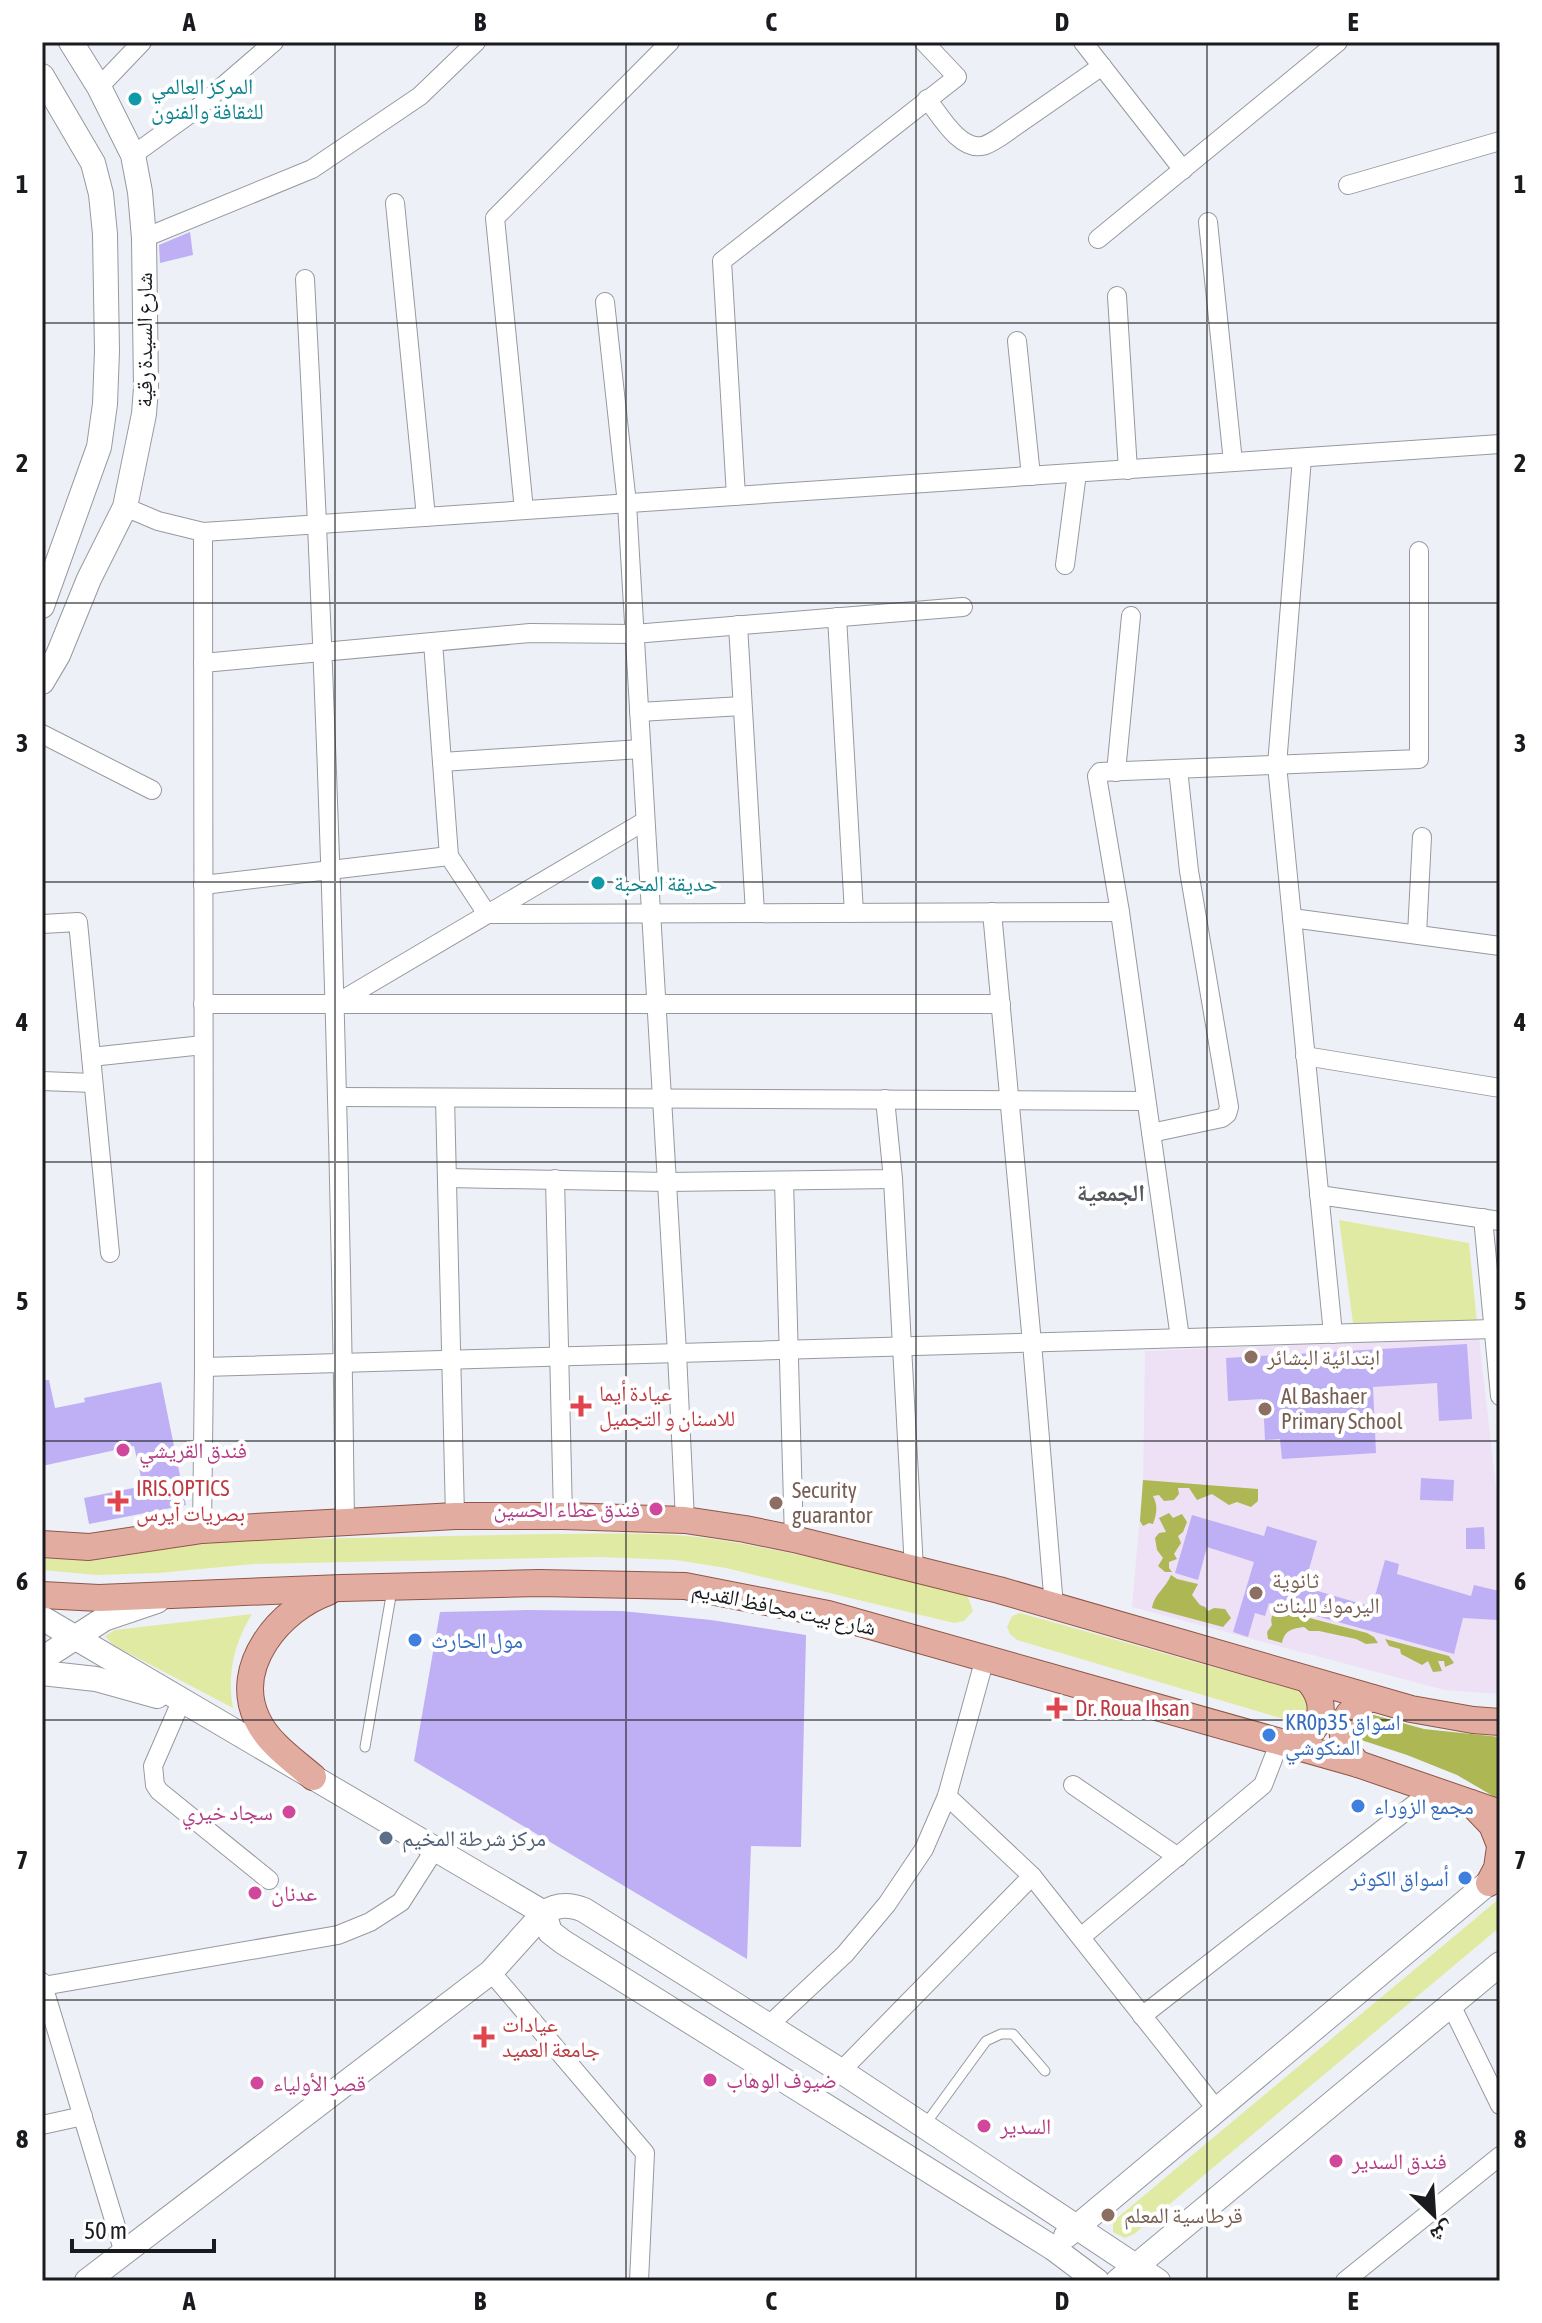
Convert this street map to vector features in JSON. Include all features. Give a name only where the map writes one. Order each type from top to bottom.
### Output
[{"type":"main road","name":"شارع السيدة رقية","points":[[42,682],[58,655],[89,579],[125,507],[144,414],[144,238],[133,155],[99,87],[71,42]]},
{"type":"main road","name":"شارع السيدة رقية","points":[[42,76],[93,163],[101,194],[105,234],[107,308],[105,404],[99,447],[42,606]]},
{"type":"main road","points":[[86,485],[125,507]]},
{"type":"main road","points":[[42,1544],[89,1547],[202,1530],[455,1516],[685,1520],[794,1539],[914,1569],[1434,1714],[1500,1722]]},
{"type":"main road","name":"شارع بيت محافظ القديم","points":[[42,1595],[99,1598],[184,1596],[539,1583],[685,1586],[828,1614],[1358,1764],[1500,1813]]},
{"type":"main road","points":[[313,1777],[266,1735],[257,1720],[251,1704],[252,1672],[264,1642],[275,1628],[312,1598],[342,1588]]},
{"type":"main road","points":[[42,1659],[104,1619],[155,1601],[184,1596]]},
{"type":"main road","points":[[42,1618],[544,1913],[550,1932],[563,1942],[1053,2248],[1097,2281]]},
{"type":"main road","points":[[42,1673],[96,1679],[129,1687],[204,1714]]},
{"type":"main road","points":[[1285,1743],[1309,1735],[1319,1718],[1319,1698],[1308,1680]]},
{"type":"main road","points":[[1358,1764],[1345,1747],[1343,1726],[1353,1708],[1372,1698]]},
{"type":"main road","points":[[1053,2248],[1494,1878],[1500,1846],[1492,1825],[1468,1801]]},
{"type":"main road","points":[[87,2281],[491,1972],[544,1913],[562,1906],[584,1910],[841,2071],[1078,2227],[1127,2273],[1158,2281]]},
{"type":"main road","points":[[1127,2273],[1500,1964]]},
{"type":"street","points":[[99,87],[142,42]]},
{"type":"street","points":[[133,155],[194,111],[274,42]]},
{"type":"street","points":[[144,238],[312,169],[420,96],[476,42]]},
{"type":"street","points":[[524,510],[495,218],[670,42]]},
{"type":"street","points":[[736,496],[722,261],[957,77],[924,42]]},
{"type":"street","points":[[1083,42],[1183,170]]},
{"type":"street","points":[[1098,239],[1338,42]]},
{"type":"street","points":[[927,99],[960,139],[969,145],[983,146],[1102,66]]},
{"type":"street","points":[[1348,185],[1500,141]]},
{"type":"street","points":[[395,203],[426,517]]},
{"type":"street","points":[[1208,222],[1233,462]]},
{"type":"street","points":[[305,279],[323,652],[337,1097],[345,1521]]},
{"type":"street","points":[[1117,296],[1128,470]]},
{"type":"street","points":[[605,302],[627,504],[685,1520]]},
{"type":"street","points":[[1017,341],[1031,476]]},
{"type":"street","points":[[125,507],[158,521],[203,532],[1500,444]]},
{"type":"street","points":[[1302,458],[1277,765],[1333,1334]]},
{"type":"street","points":[[1065,565],[1077,473]]},
{"type":"street","points":[[202,1530],[203,532]]},
{"type":"street","points":[[1180,1338],[1120,912],[1097,776],[1100,772],[1419,759],[1419,551]]},
{"type":"street","points":[[203,663],[530,633],[634,634],[963,607]]},
{"type":"street","points":[[1116,772],[1131,616]]},
{"type":"street","points":[[837,617],[854,913]]},
{"type":"street","points":[[738,625],[755,913]]},
{"type":"street","points":[[433,642],[449,856],[487,914]]},
{"type":"street","points":[[639,712],[742,706]]},
{"type":"street","points":[[42,734],[152,790]]},
{"type":"street","points":[[442,762],[641,749]]},
{"type":"street","points":[[1151,1133],[1222,1118],[1229,1107],[1189,871],[1178,769]]},
{"type":"street","points":[[334,1004],[645,821]]},
{"type":"street","points":[[1417,934],[1422,837]]},
{"type":"street","points":[[203,885],[449,856]]},
{"type":"street","points":[[992,912],[1054,1606]]},
{"type":"street","points":[[487,914],[1120,912]]},
{"type":"street","points":[[1292,918],[1500,946]]},
{"type":"street","points":[[42,924],[78,922],[110,1253]]},
{"type":"street","points":[[203,1004],[1001,1004]]},
{"type":"street","points":[[91,1057],[203,1045]]},
{"type":"street","points":[[1305,1056],[1500,1088]]},
{"type":"street","points":[[42,1081],[93,1083]]},
{"type":"street","points":[[337,1097],[1146,1101]]},
{"type":"street","points":[[445,1098],[455,1516]]},
{"type":"street","points":[[885,1099],[893,1179],[914,1569]]},
{"type":"street","points":[[448,1178],[667,1182],[893,1179]]},
{"type":"street","points":[[555,1179],[563,1516]]},
{"type":"street","points":[[784,1181],[794,1539]]},
{"type":"street","points":[[1319,1195],[1492,1219],[1493,1329],[1500,1396]]},
{"type":"street","points":[[204,1367],[1493,1329]]},
{"type":"street","points":[[769,2025],[845,1954],[887,1904],[924,1849],[947,1796],[985,1658]]},
{"type":"street","points":[[180,1704],[153,1766],[155,1785],[269,1880]]},
{"type":"street","points":[[1081,1937],[1263,1785],[1285,1743]]},
{"type":"street","points":[[1073,1785],[1178,1857]]},
{"type":"street","points":[[1142,2016],[1434,1789]]},
{"type":"street","points":[[947,1796],[1032,1876],[1217,2110]]},
{"type":"street","points":[[124,2253],[43,1984],[338,1935],[370,1922],[401,1902],[435,1849]]},
{"type":"street","points":[[841,2071],[1032,1876]]},
{"type":"street","points":[[491,1972],[645,2153],[639,2281]]},
{"type":"street","points":[[1451,2005],[1500,2105]]},
{"type":"street","points":[[46,2127],[83,2116]]},
{"type":"street","points":[[1345,2281],[1500,2156]]},
{"type":"lane","points":[[365,1747],[393,1586]]},
{"type":"lane","points":[[924,2126],[986,2041],[1001,2034],[1013,2034],[1045,2071]]},
{"type":"shaded area","points":[[1479,1337],[1500,1523],[1500,1694],[1444,1690],[1132,1607],[1143,1480],[1145,1351]]},
{"type":"green space","points":[[1339,1220],[1469,1243],[1477,1322],[1353,1323]]},
{"type":"green space","points":[[1143,1480],[1258,1489],[1258,1501],[1251,1507],[1237,1502],[1229,1505],[1212,1494],[1197,1500],[1189,1488],[1178,1488],[1179,1494],[1174,1500],[1164,1501],[1159,1495],[1153,1496],[1156,1513],[1153,1524],[1143,1526],[1140,1521]]},
{"type":"green space","points":[[1169,1513],[1173,1518],[1182,1514],[1187,1522],[1178,1536],[1181,1543],[1174,1554],[1177,1559],[1169,1562],[1172,1572],[1165,1572],[1158,1566],[1163,1558],[1157,1550],[1155,1538],[1159,1533],[1166,1532],[1159,1518]]},
{"type":"green space","points":[[549,1534],[678,1535],[750,1545],[958,1592],[968,1597],[973,1611],[964,1621],[954,1623],[726,1568],[676,1560],[598,1557],[254,1564],[96,1575],[42,1570],[42,1558],[111,1558],[191,1545],[253,1540]]},
{"type":"green space","points":[[1171,1575],[1198,1584],[1192,1595],[1200,1605],[1208,1611],[1225,1609],[1231,1618],[1223,1627],[1152,1608]]},
{"type":"green space","points":[[1279,1610],[1367,1633],[1378,1643],[1366,1644],[1356,1639],[1309,1631],[1304,1627],[1289,1631],[1282,1643],[1268,1639],[1272,1616]]},
{"type":"green space","points":[[1020,1613],[1299,1691],[1312,1702],[1304,1721],[1294,1722],[1017,1640],[1007,1627],[1012,1616]]},
{"type":"green space","points":[[252,1614],[234,1659],[231,1683],[233,1708],[113,1645],[105,1636],[115,1630]]},
{"type":"green space","points":[[1385,1639],[1449,1656],[1454,1663],[1445,1667],[1444,1661],[1438,1661],[1442,1671],[1433,1672],[1428,1661],[1422,1665],[1401,1654],[1400,1649],[1389,1646]]},
{"type":"green space","points":[[1363,1712],[1424,1729],[1500,1737],[1500,1800],[1457,1775],[1355,1738],[1351,1717]]},
{"type":"green space","points":[[1500,1898],[1500,1927],[1134,2234],[1125,2238],[1113,2232],[1117,2218]]},
{"type":"building","points":[[190,232],[193,255],[160,263],[159,245]]},
{"type":"building","points":[[1467,1344],[1472,1419],[1439,1421],[1437,1383],[1373,1387],[1376,1453],[1282,1459],[1280,1439],[1265,1440],[1263,1399],[1228,1401],[1226,1358]]},
{"type":"building","points":[[42,1380],[49,1380],[55,1408],[85,1402],[84,1398],[161,1382],[186,1505],[89,1524],[84,1498],[143,1486],[134,1446],[42,1466]]},
{"type":"building","points":[[1421,1478],[1454,1480],[1453,1501],[1420,1500]]},
{"type":"building","points":[[1192,1515],[1264,1536],[1267,1526],[1317,1541],[1304,1587],[1372,1607],[1385,1560],[1399,1564],[1397,1574],[1471,1596],[1474,1585],[1499,1591],[1498,1620],[1463,1618],[1454,1654],[1269,1603],[1265,1616],[1255,1613],[1248,1637],[1233,1632],[1254,1562],[1207,1547],[1198,1580],[1175,1573]]},
{"type":"building","points":[[1484,1527],[1485,1549],[1466,1549],[1466,1528]]},
{"type":"building","name":"مول الحارث","points":[[622,1611],[711,1620],[806,1635],[801,1847],[751,1846],[747,1959],[414,1761],[440,1612]]},
{"type":"place","name":"المركز العالمي للثقافة والفنون","points":[[135,99]]},
{"type":"place","name":"حديقة المحبة","points":[[598,883]]},
{"type":"place","name":"ابتدائية البشائر","points":[[1251,1357]]},
{"type":"place","name":"عيادة أيما للاسنان و التجميل","points":[[581,1406]]},
{"type":"place","name":"Al Bashaer Primary School","points":[[1265,1409]]},
{"type":"place","name":"فندق القريشي","points":[[123,1450]]},
{"type":"place","name":"IRIS.OPTICS بصريات آيرس","points":[[118,1501]]},
{"type":"place","name":"Security guarantor","points":[[776,1503]]},
{"type":"place","name":"فندق عطاء الحسين","points":[[656,1509]]},
{"type":"place","name":"ثانوية اليرموك للبنات","points":[[1256,1593]]},
{"type":"place","name":"مول الحارث","points":[[415,1640]]},
{"type":"place","name":"Dr. Roua Ihsan","points":[[1057,1708]]},
{"type":"place","name":"KR0p35 اسواق المنكوشي","points":[[1269,1735]]},
{"type":"place","name":"مجمع الزوراء","points":[[1358,1806]]},
{"type":"place","name":"سجاد خيري","points":[[289,1812]]},
{"type":"place","name":"مركز شرطة المخيم","points":[[386,1838]]},
{"type":"place","name":"أسواق الكوثر","points":[[1465,1878]]},
{"type":"place","name":"عدنان","points":[[255,1893]]},
{"type":"place","name":"عيادات جامعة العميد","points":[[484,2037]]},
{"type":"place","name":"ضيوف الوهاب","points":[[710,2080]]},
{"type":"place","name":"قصر الأولياء","points":[[257,2083]]},
{"type":"place","name":"السدير","points":[[984,2126]]},
{"type":"place","name":"فندق السدير","points":[[1336,2161]]},
{"type":"place","name":"قرطاسية المعلم","points":[[1108,2215]]},
{"type":"district","name":"الجمعية","points":[[1111,1193]]}]
